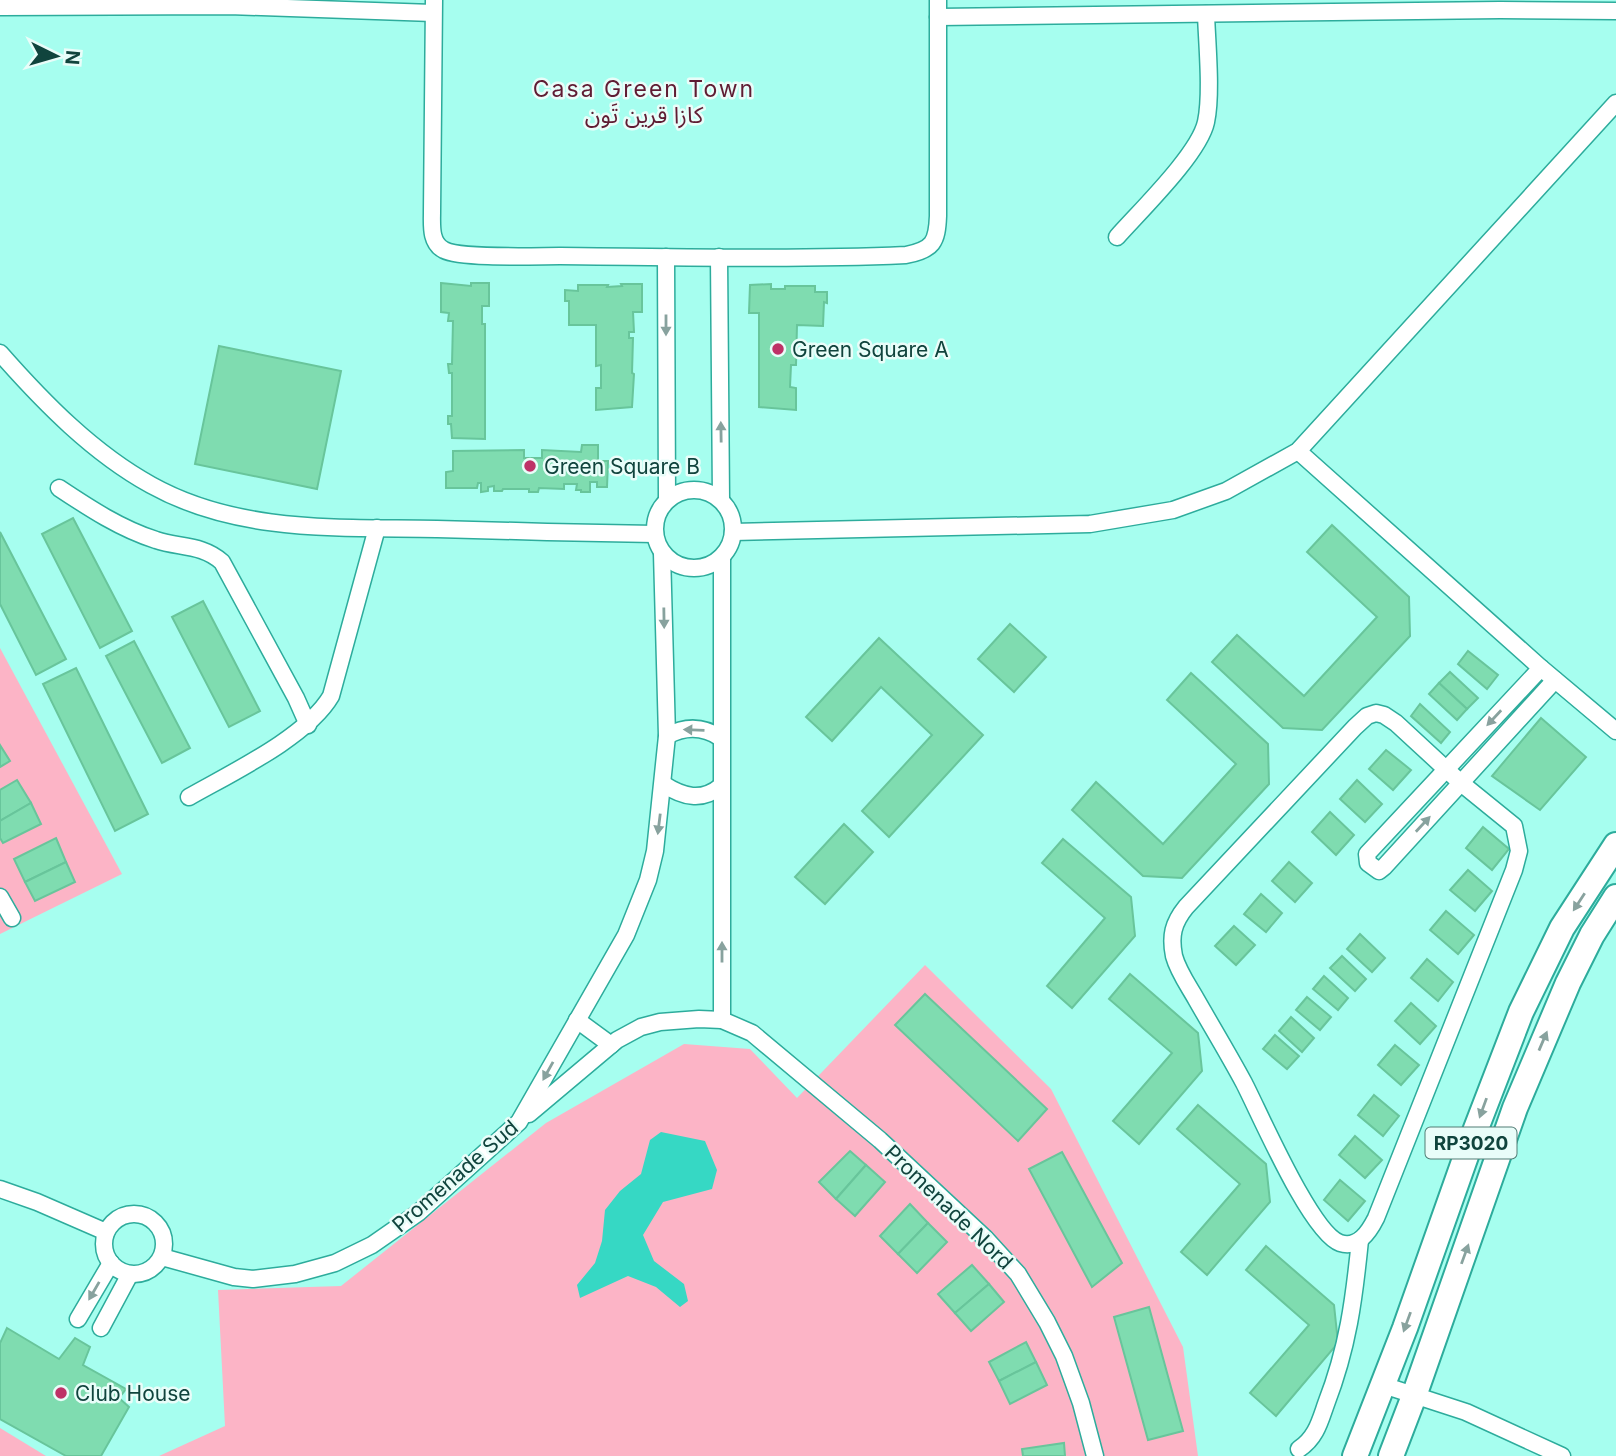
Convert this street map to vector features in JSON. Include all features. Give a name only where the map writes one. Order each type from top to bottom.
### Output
[{"type":"highway","name":"RP3020","points":[[1355,1456],[1521,1012],[1562,928],[1616,845]]},
{"type":"highway","name":"RP3020","points":[[1391,1456],[1515,1108],[1568,983],[1592,935],[1616,897]]},
{"type":"street","points":[[0,7],[53,4],[433,7],[432,234],[438,246],[451,253],[481,255],[666,257],[906,254],[919,252],[931,245],[936,236],[938,216],[938,8],[1206,14],[1500,5],[1616,11]]},
{"type":"street","points":[[1117,237],[1191,153],[1203,134],[1208,108],[1206,14]]},
{"type":"street","points":[[733,531],[1048,526],[1116,521],[1173,510],[1243,483],[1298,451],[1616,103]]},
{"type":"street","points":[[666,257],[667,499]]},
{"type":"street","points":[[719,257],[721,500]]},
{"type":"street","points":[[0,353],[82,436],[152,486],[200,506],[262,521],[319,528],[655,534]]},
{"type":"street","points":[[1298,451],[1541,668],[1616,731]]},
{"type":"street","points":[[59,488],[90,509],[157,541],[191,546],[214,555],[222,562],[308,725]]},
{"type":"street","points":[[662,553],[672,562],[691,568],[705,567],[722,557],[730,545],[733,531],[730,511],[721,500],[709,492],[694,489],[680,492],[667,499],[658,512],[655,534],[662,553],[667,736],[663,784],[691,797],[704,796],[721,786]]},
{"type":"street","points":[[189,797],[246,765],[308,725],[323,709],[331,696],[377,528]]},
{"type":"street","points":[[519,1122],[611,1045],[632,1031],[660,1021],[699,1018],[722,1020],[722,557]]},
{"type":"street","points":[[1541,668],[1367,854],[1366,859],[1370,866],[1377,871],[1381,869],[1555,680]]},
{"type":"street","points":[[1376,713],[1384,715],[1447,769],[1514,826],[1519,845],[1518,859],[1376,1218],[1370,1230],[1360,1240],[1348,1244],[1337,1241],[1325,1232],[1301,1196],[1244,1082],[1177,966],[1172,928],[1186,907],[1367,716],[1376,713]]},
{"type":"street","points":[[667,736],[678,730],[697,728],[720,738]]},
{"type":"street","name":"Promenade Sud","points":[[162,1256],[234,1277],[262,1279],[296,1275],[335,1263],[372,1245],[418,1213],[519,1122],[615,956],[644,891],[655,851],[663,784]]},
{"type":"street","points":[[0,897],[12,918]]},
{"type":"street","points":[[577,1020],[611,1045]]},
{"type":"street","name":"Promenade Nord","points":[[722,1020],[752,1033],[788,1062],[880,1140],[998,1251],[1027,1287],[1064,1356],[1081,1403],[1095,1456]]},
{"type":"street","points":[[0,1189],[106,1232]]},
{"type":"street","points":[[126,1215],[148,1217],[162,1231],[162,1256],[149,1271],[130,1274],[119,1271],[104,1250],[106,1232],[114,1222],[126,1215]]},
{"type":"street","points":[[1299,1449],[1314,1434],[1339,1371],[1350,1326],[1360,1240]]},
{"type":"street","points":[[78,1319],[111,1263]]},
{"type":"street","points":[[101,1328],[130,1274]]},
{"type":"street","points":[[1383,1385],[1466,1412],[1562,1456]]},
{"type":"shaded area","points":[[0,648],[122,874],[0,934]]},
{"type":"shaded area","points":[[925,965],[1051,1089],[1183,1347],[1198,1456],[159,1456],[225,1426],[218,1290],[341,1286],[546,1123],[684,1044],[750,1049],[797,1098]]},
{"type":"shaded area","points":[[661,1132],[705,1141],[717,1170],[712,1189],[663,1202],[643,1235],[654,1261],[684,1284],[688,1301],[680,1307],[656,1287],[628,1276],[580,1298],[577,1285],[595,1263],[602,1241],[605,1210],[620,1191],[641,1174],[650,1140]]},
{"type":"shaded area","points":[[0,1428],[46,1456],[0,1456]]},
{"type":"building","name":"Green Square B","points":[[441,283],[471,286],[471,283],[489,283],[489,306],[482,306],[482,324],[485,324],[485,439],[452,438],[451,424],[448,424],[448,416],[452,416],[452,373],[449,373],[448,364],[452,364],[453,321],[448,321],[449,313],[441,312]]},
{"type":"building","name":"Green Square B","points":[[621,284],[642,284],[642,312],[633,312],[634,332],[629,332],[629,338],[633,338],[632,407],[596,410],[596,388],[601,388],[601,365],[596,366],[596,325],[569,325],[569,301],[565,301],[565,290],[578,291],[578,285],[608,285],[607,287],[622,286]]},
{"type":"building","name":"Green Square A","points":[[771,284],[771,289],[815,286],[815,292],[827,292],[823,326],[797,325],[796,365],[791,365],[790,387],[796,388],[796,410],[759,407],[759,313],[749,313],[750,285]]},
{"type":"building","points":[[219,346],[341,371],[317,489],[195,464]]},
{"type":"building","name":"Green Square B","points":[[582,445],[598,445],[598,461],[608,461],[607,487],[597,487],[597,482],[590,482],[590,492],[576,490],[577,484],[564,484],[564,489],[539,488],[538,492],[529,492],[529,489],[494,491],[494,486],[481,492],[481,483],[478,483],[477,488],[446,488],[446,472],[453,471],[453,451],[524,450],[524,458],[542,458],[542,450],[581,452]]},
{"type":"building","points":[[73,518],[132,631],[100,648],[42,534]]},
{"type":"building","points":[[1332,525],[1409,597],[1410,636],[1322,730],[1283,728],[1212,662],[1237,635],[1304,696],[1377,617],[1307,552]]},
{"type":"building","points":[[0,532],[66,659],[36,675],[0,604]]},
{"type":"building","points":[[203,601],[260,711],[229,727],[172,617]]},
{"type":"building","points":[[1010,624],[1046,657],[1014,692],[978,659]]},
{"type":"building","points":[[879,638],[983,735],[889,837],[862,811],[932,735],[881,687],[832,741],[806,717]]},
{"type":"building","points":[[134,641],[190,748],[162,763],[106,656]]},
{"type":"building","points":[[1468,651],[1498,675],[1487,689],[1458,664]]},
{"type":"building","points":[[76,668],[148,814],[115,831],[43,684]]},
{"type":"building","points":[[1450,672],[1478,698],[1467,709],[1439,683]]},
{"type":"building","points":[[1191,673],[1268,744],[1269,784],[1182,878],[1143,876],[1072,810],[1096,782],[1163,844],[1236,764],[1167,700]]},
{"type":"building","points":[[1439,683],[1467,709],[1457,720],[1429,694]]},
{"type":"building","points":[[1420,704],[1450,732],[1441,743],[1411,716]]},
{"type":"building","points":[[1541,718],[1586,757],[1540,810],[1492,776]]},
{"type":"building","points":[[0,745],[10,761],[0,767]]},
{"type":"building","points":[[1386,750],[1411,770],[1393,790],[1369,769]]},
{"type":"building","points":[[17,780],[31,803],[0,821],[0,790]]},
{"type":"building","points":[[1357,780],[1382,804],[1365,822],[1340,799]]},
{"type":"building","points":[[31,803],[41,824],[3,843],[0,838],[0,821]]},
{"type":"building","points":[[1330,812],[1354,835],[1336,855],[1312,832]]},
{"type":"building","points":[[844,824],[873,852],[825,904],[795,877]]},
{"type":"building","points":[[1483,827],[1509,849],[1492,870],[1466,848]]},
{"type":"building","points":[[56,838],[66,862],[25,882],[14,859]]},
{"type":"building","points":[[1063,839],[1131,897],[1135,936],[1072,1008],[1047,986],[1105,918],[1042,863]]},
{"type":"building","points":[[66,862],[75,882],[35,901],[25,882]]},
{"type":"building","points":[[1289,862],[1312,883],[1295,902],[1272,881]]},
{"type":"building","points":[[1468,870],[1492,891],[1475,911],[1450,890]]},
{"type":"building","points":[[1261,894],[1282,913],[1266,932],[1244,914]]},
{"type":"building","points":[[1446,911],[1474,935],[1458,954],[1430,930]]},
{"type":"building","points":[[1234,926],[1255,945],[1236,965],[1215,946]]},
{"type":"building","points":[[1360,934],[1385,958],[1372,972],[1347,949]]},
{"type":"building","points":[[1342,956],[1366,979],[1355,991],[1330,968]]},
{"type":"building","points":[[1427,959],[1453,982],[1438,1001],[1411,978]]},
{"type":"building","points":[[1130,974],[1198,1033],[1202,1071],[1139,1144],[1113,1121],[1172,1053],[1109,999]]},
{"type":"building","points":[[1324,976],[1348,998],[1338,1010],[1313,989]]},
{"type":"building","points":[[925,994],[1047,1109],[1018,1141],[895,1025]]},
{"type":"building","points":[[1307,997],[1331,1017],[1320,1030],[1296,1010]]},
{"type":"building","points":[[1411,1003],[1436,1026],[1420,1044],[1395,1021]]},
{"type":"building","points":[[1291,1017],[1314,1038],[1302,1052],[1279,1031]]},
{"type":"building","points":[[1275,1035],[1299,1056],[1287,1069],[1263,1049]]},
{"type":"building","points":[[1395,1045],[1419,1065],[1401,1085],[1378,1065]]},
{"type":"building","points":[[1374,1095],[1399,1116],[1383,1136],[1358,1115]]},
{"type":"building","points":[[1198,1105],[1266,1164],[1270,1202],[1207,1275],[1181,1252],[1240,1184],[1177,1129]]},
{"type":"building","points":[[1355,1136],[1382,1160],[1365,1178],[1339,1155]]},
{"type":"building","points":[[850,1151],[866,1165],[836,1199],[819,1182]]},
{"type":"building","points":[[1062,1152],[1122,1263],[1092,1287],[1029,1169]]},
{"type":"building","points":[[866,1165],[885,1182],[855,1216],[836,1199]]},
{"type":"building","points":[[1340,1180],[1365,1201],[1348,1221],[1324,1200]]},
{"type":"building","points":[[910,1204],[928,1223],[898,1254],[880,1236]]},
{"type":"building","points":[[928,1223],[947,1242],[917,1273],[898,1254]]},
{"type":"building","points":[[1266,1246],[1334,1305],[1338,1343],[1276,1416],[1250,1393],[1309,1325],[1246,1270]]},
{"type":"building","points":[[972,1265],[989,1284],[955,1313],[938,1294]]},
{"type":"building","points":[[989,1284],[1004,1302],[971,1331],[955,1313]]},
{"type":"building","points":[[1149,1307],[1183,1431],[1148,1440],[1114,1317]]},
{"type":"building","name":"Club House","points":[[7,1328],[59,1359],[75,1338],[90,1347],[83,1365],[126,1389],[119,1398],[129,1407],[101,1456],[66,1456],[0,1419],[0,1343]]},
{"type":"building","points":[[1026,1342],[1036,1362],[999,1381],[989,1362]]},
{"type":"building","points":[[1036,1362],[1047,1385],[1010,1404],[999,1381]]},
{"type":"building","points":[[1064,1443],[1065,1456],[1023,1456],[1022,1449]]},
{"type":"place","name":"Green Square A","points":[[778,349]]},
{"type":"place","name":"Green Square B","points":[[530,466]]},
{"type":"place","name":"Club House","points":[[61,1393]]},
{"type":"district","name":"Casa Green Town كازا قرين تَون","points":[[644,102]]}]
